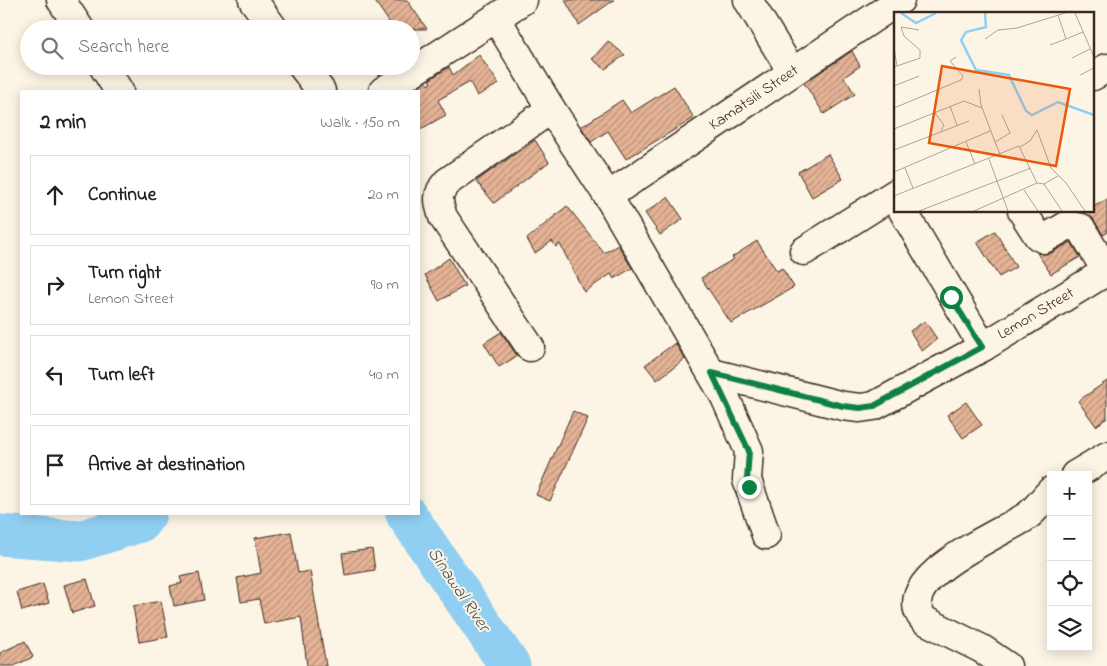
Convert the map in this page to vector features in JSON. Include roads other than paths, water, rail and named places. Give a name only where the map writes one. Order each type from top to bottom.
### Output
[{"type":"street","points":[[61,0],[74,20]]},
{"type":"street","points":[[253,0],[267,20]]},
{"type":"street","points":[[420,67],[523,0]]},
{"type":"street","points":[[748,0],[792,72]]},
{"type":"street","name":"Kamatsili Street","points":[[608,196],[900,0]]},
{"type":"street","points":[[496,18],[551,109],[608,196],[712,373],[749,451],[747,480],[766,535]]},
{"type":"street","points":[[1094,75],[1107,68]]},
{"type":"street","points":[[109,75],[118,90]]},
{"type":"street","points":[[309,75],[320,90]]},
{"type":"street","points":[[385,90],[408,75]]},
{"type":"street","points":[[530,347],[443,217],[438,196],[447,182],[468,165],[551,109]]},
{"type":"street","points":[[804,251],[894,201]]},
{"type":"street","points":[[904,212],[982,347]]},
{"type":"street","points":[[1023,212],[1038,236],[1044,239],[1068,225],[1081,228],[1107,271]]},
{"type":"street","name":"Lemon Street","points":[[712,373],[860,408],[874,406],[982,347],[1107,271]]},
{"type":"street","points":[[1081,471],[1107,456]]},
{"type":"street","points":[[1007,666],[982,650],[924,620],[919,614],[918,600],[928,580],[946,562],[1029,515],[1047,495]]},
{"type":"waterway","name":"Sinawal River","points":[[0,535],[80,541],[140,522],[145,515]]},
{"type":"waterway","name":"Sinawal River","points":[[407,515],[510,666]]}]
